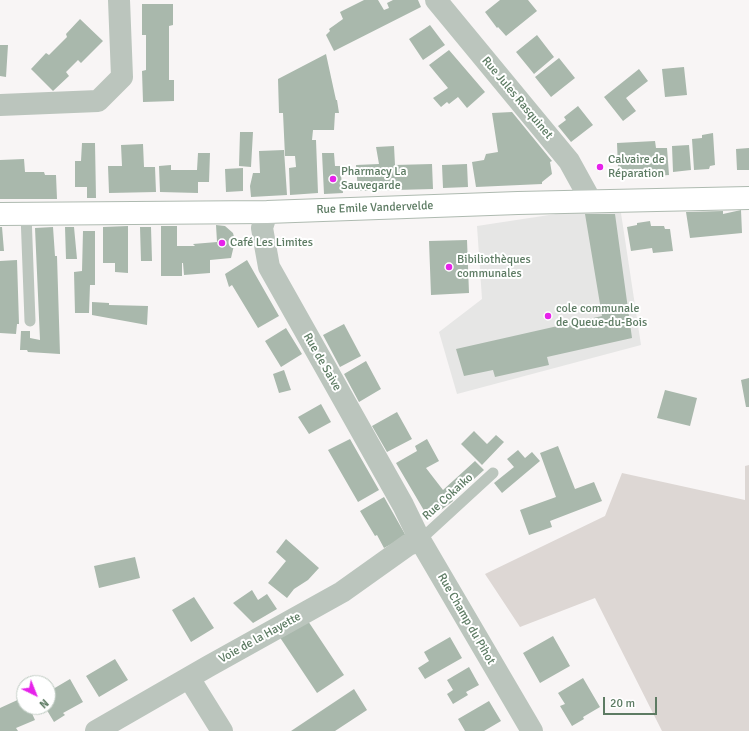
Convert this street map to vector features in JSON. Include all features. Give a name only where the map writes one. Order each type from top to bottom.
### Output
[{"type":"street","points":[[0,105],[98,101],[122,77],[119,0]]},
{"type":"street","name":"Rue Jules Rasquinet","points":[[436,0],[569,161],[591,202]]},
{"type":"street","name":"Rue Emile Vandervelde","points":[[0,214],[267,212],[518,203],[749,198]]},
{"type":"street","name":"Rue de Saive","points":[[267,212],[262,228],[269,267],[403,505]]},
{"type":"street","name":"Rue Champ du Pihot","points":[[403,505],[420,540],[532,731]]},
{"type":"street","name":"Voie de la Hayette","points":[[96,731],[342,592],[408,545],[420,540]]},
{"type":"street","points":[[189,678],[222,731]]},
{"type":"lane","points":[[26,214],[30,321]]},
{"type":"lane","name":"Rue Cokaiko","points":[[420,540],[494,473]]},
{"type":"shaded area","name":"cole communale de Queue-du-Bois","points":[[582,210],[621,213],[641,345],[457,394],[439,332],[482,299],[477,226]]},
{"type":"shaded area","points":[[749,465],[749,731],[662,731],[595,598],[520,627],[485,574],[605,516],[622,473],[745,500],[745,466]]},
{"type":"building","points":[[364,0],[378,0],[384,10],[389,8],[387,3],[393,0],[418,0],[421,7],[334,51],[326,35],[330,31],[329,29],[343,19],[340,12]]},
{"type":"building","points":[[500,0],[528,0],[537,11],[506,36],[498,27],[497,28],[485,12]]},
{"type":"building","points":[[142,4],[173,4],[173,25],[169,26],[169,80],[174,80],[174,101],[143,102],[142,71],[146,70],[146,35],[142,35]]},
{"type":"building","points":[[80,19],[103,41],[81,63],[78,60],[66,72],[69,76],[53,91],[31,69],[46,53],[49,55],[67,37],[66,34]]},
{"type":"building","points":[[430,25],[445,45],[423,60],[409,39]]},
{"type":"building","points":[[537,35],[554,57],[534,74],[516,52]]},
{"type":"building","points":[[0,45],[8,45],[6,77],[0,76]]},
{"type":"building","points":[[449,50],[485,92],[467,108],[458,97],[449,104],[447,102],[441,107],[433,98],[448,88],[429,65]]},
{"type":"building","points":[[326,54],[339,113],[335,113],[334,130],[313,130],[312,140],[316,140],[318,193],[290,195],[289,168],[296,167],[295,156],[285,156],[283,113],[279,113],[278,79]]},
{"type":"building","points":[[559,58],[575,78],[551,97],[535,77]]},
{"type":"building","points":[[684,67],[687,95],[665,97],[662,69]]},
{"type":"building","points":[[639,69],[648,81],[626,98],[636,111],[623,121],[604,97]]},
{"type":"building","points":[[578,106],[593,125],[571,142],[558,126],[566,120],[564,117]]},
{"type":"building","points":[[512,112],[552,161],[550,162],[552,174],[542,182],[542,184],[476,187],[472,162],[484,160],[486,154],[498,152],[492,113]]},
{"type":"building","points":[[240,132],[253,132],[251,167],[239,166]]},
{"type":"building","points":[[713,133],[715,165],[710,166],[709,169],[694,170],[692,139],[702,138],[702,135]]},
{"type":"building","points":[[655,141],[656,148],[667,148],[669,175],[623,178],[622,168],[618,168],[617,143]]},
{"type":"building","points":[[82,143],[95,143],[96,198],[87,198],[87,187],[75,187],[75,161],[81,161]]},
{"type":"building","points":[[143,144],[144,167],[155,167],[156,192],[109,193],[108,166],[122,166],[121,145]]},
{"type":"building","points":[[689,145],[691,170],[673,172],[672,146]]},
{"type":"building","points":[[394,146],[395,165],[432,164],[433,189],[358,191],[356,165],[379,164],[376,147]]},
{"type":"building","points":[[749,148],[749,170],[737,170],[736,149]]},
{"type":"building","points":[[284,150],[287,195],[251,197],[250,186],[253,173],[260,173],[259,151]]},
{"type":"building","points":[[198,153],[210,153],[209,182],[198,182],[198,193],[160,192],[159,166],[171,165],[171,170],[197,170]]},
{"type":"building","name":"Pharmacy La Sauvegarde","points":[[322,153],[334,153],[335,166],[340,166],[343,193],[324,194]]},
{"type":"building","points":[[24,159],[25,172],[44,172],[45,175],[56,175],[57,199],[0,199],[0,160]]},
{"type":"building","points":[[467,164],[468,187],[443,188],[442,165]]},
{"type":"building","points":[[243,168],[243,191],[226,192],[225,169]]},
{"type":"building","points":[[741,210],[742,233],[690,238],[686,212],[723,211],[723,214]]},
{"type":"building","points":[[585,214],[615,214],[632,338],[547,357],[549,365],[495,377],[493,370],[464,376],[456,349],[602,316]]},
{"type":"building","points":[[650,221],[651,226],[664,226],[665,229],[670,229],[673,251],[653,253],[652,248],[631,251],[627,227],[637,225],[637,223]]},
{"type":"building","points":[[216,225],[225,226],[233,233],[235,241],[231,258],[210,260],[210,273],[184,275],[182,263],[182,276],[161,276],[161,226],[177,226],[177,246],[195,246],[193,244],[217,242]]},
{"type":"building","points":[[128,226],[128,273],[115,272],[115,263],[103,263],[103,227]]},
{"type":"building","points":[[0,227],[2,227],[4,251],[0,251]]},
{"type":"building","points":[[53,227],[55,256],[57,256],[60,354],[28,352],[27,350],[20,350],[21,331],[30,331],[30,338],[40,340],[35,228]]},
{"type":"building","points":[[65,227],[74,227],[77,259],[66,259]]},
{"type":"building","points":[[140,227],[151,227],[152,261],[141,261]]},
{"type":"building","points":[[83,231],[95,231],[95,285],[90,285],[89,313],[75,313],[74,272],[82,271]]},
{"type":"building","name":"Bibiliothèques communales","points":[[467,240],[469,293],[431,295],[429,241]]},
{"type":"building","points":[[17,260],[19,324],[17,324],[16,334],[0,333],[0,261]]},
{"type":"building","points":[[247,260],[279,316],[258,328],[232,285],[229,287],[225,274]]},
{"type":"building","points":[[92,302],[109,303],[109,305],[148,306],[147,325],[92,315]]},
{"type":"building","points":[[344,324],[361,356],[340,367],[323,335]]},
{"type":"building","points":[[286,328],[302,354],[281,367],[265,341]]},
{"type":"building","points":[[366,361],[381,389],[359,402],[344,374]]},
{"type":"building","points":[[284,370],[291,390],[279,393],[273,374]]},
{"type":"building","points":[[749,378],[749,407],[746,407],[741,380]]},
{"type":"building","points":[[665,390],[697,398],[690,426],[657,418]]},
{"type":"building","points":[[321,404],[331,422],[309,434],[298,417]]},
{"type":"building","points":[[397,412],[412,439],[387,452],[372,426]]},
{"type":"building","points":[[474,431],[487,444],[496,435],[504,442],[482,465],[461,444]]},
{"type":"building","points":[[350,439],[379,490],[358,502],[328,450]]},
{"type":"building","points":[[427,439],[439,461],[426,468],[443,490],[475,461],[484,470],[452,499],[453,501],[429,519],[396,463],[417,451],[415,446]]},
{"type":"building","points":[[558,446],[575,489],[594,482],[602,501],[550,521],[552,527],[529,535],[520,510],[556,497],[540,453]]},
{"type":"building","points":[[518,450],[525,458],[532,452],[540,461],[502,493],[494,483],[514,467],[507,459]]},
{"type":"building","points":[[384,497],[406,536],[384,548],[377,535],[375,536],[360,511]]},
{"type":"building","points":[[286,539],[319,568],[308,580],[294,589],[287,598],[268,583],[286,561],[276,552]]},
{"type":"building","points":[[135,557],[140,578],[99,588],[94,566]]},
{"type":"building","points":[[252,590],[258,600],[267,594],[277,609],[253,623],[233,603]]},
{"type":"building","points":[[194,597],[214,628],[191,642],[172,610]]},
{"type":"building","points":[[306,618],[344,675],[317,693],[279,636]]},
{"type":"building","points":[[553,636],[570,666],[540,683],[523,653]]},
{"type":"building","points":[[450,637],[462,658],[425,679],[418,668],[429,661],[424,652]]},
{"type":"building","points":[[115,659],[128,680],[99,697],[86,676]]},
{"type":"building","points":[[469,667],[479,685],[466,692],[468,695],[453,704],[447,694],[453,690],[447,680]]},
{"type":"building","points":[[583,678],[600,707],[583,717],[584,719],[572,726],[560,706],[565,704],[558,693]]},
{"type":"building","points":[[70,679],[83,702],[63,713],[65,715],[54,722],[50,715],[56,715],[56,687]]},
{"type":"building","points":[[354,689],[367,710],[335,731],[291,731]]},
{"type":"building","points":[[16,701],[16,715],[33,715],[35,720],[16,728],[18,731],[0,731],[0,708]]},
{"type":"building","points":[[489,701],[501,721],[484,731],[465,731],[458,719]]},
{"type":"place","name":"Calvaire de Réparation","points":[[600,167]]},
{"type":"place","name":"Pharmacy La Sauvegarde","points":[[333,179]]},
{"type":"place","name":"Café Les Limites","points":[[222,243]]},
{"type":"place","name":"Bibiliothèques communales","points":[[449,267]]},
{"type":"place","name":"cole communale de Queue-du-Bois","points":[[548,316]]}]
